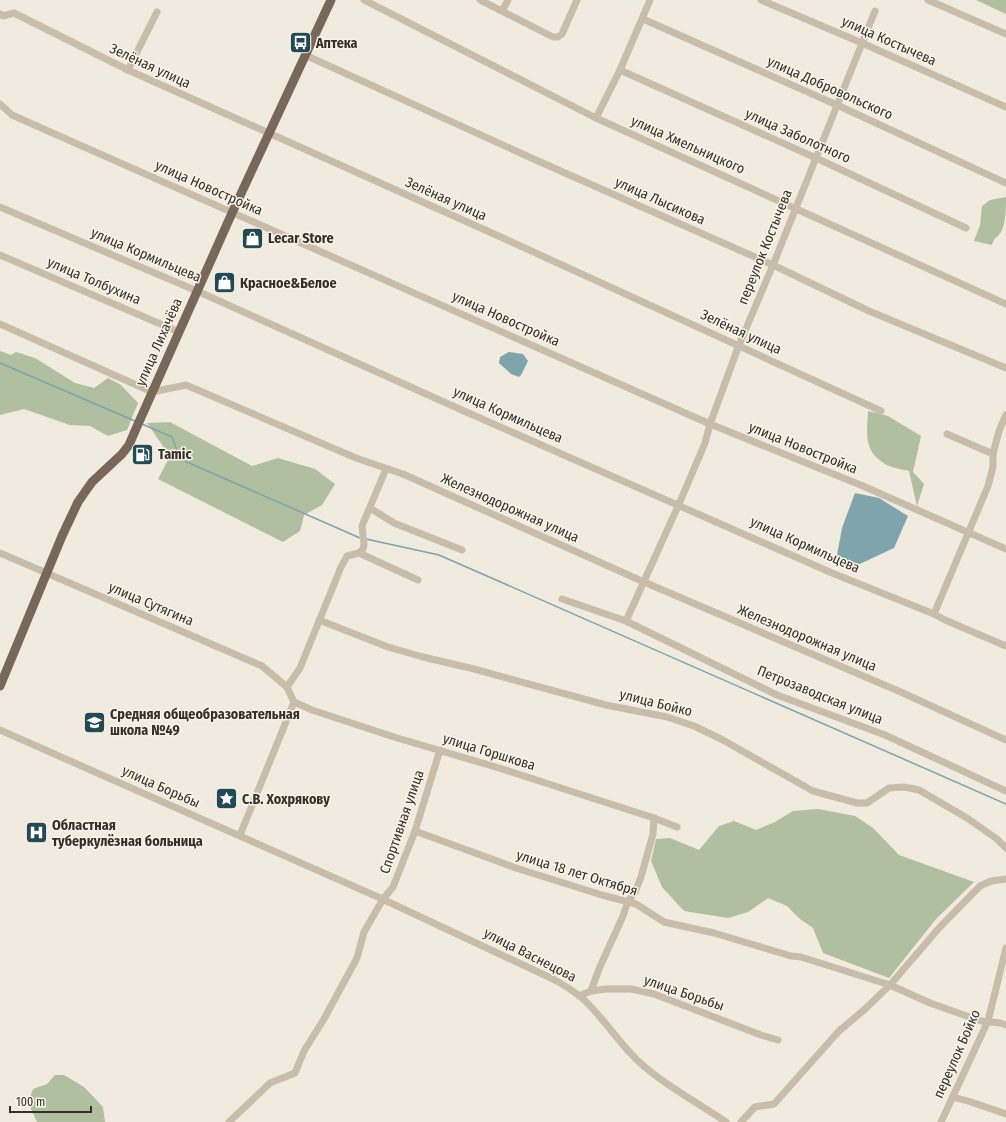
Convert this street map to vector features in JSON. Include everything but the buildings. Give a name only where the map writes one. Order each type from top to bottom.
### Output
[{"type":"main road","name":"улица Лихачёва","points":[[0,686],[46,573],[78,502],[92,482],[122,454],[129,445],[232,212],[331,0]]},
{"type":"street","name":"улица Хмельницкого","points":[[364,0],[596,118],[1006,304]]},
{"type":"street","points":[[480,0],[553,37],[558,37],[562,34],[577,0]]},
{"type":"street","points":[[502,11],[508,0]]},
{"type":"street","points":[[596,118],[620,70],[650,0]]},
{"type":"street","name":"улица Костычева","points":[[761,0],[1006,107]]},
{"type":"street","points":[[928,0],[1006,34]]},
{"type":"street","name":"переулок Костычева","points":[[626,621],[705,443],[710,424],[739,345],[773,265],[875,11]]},
{"type":"street","points":[[128,70],[157,12]]},
{"type":"street","name":"Зелёная улица","points":[[0,14],[3,16],[14,13],[128,70],[739,345],[882,411]]},
{"type":"street","name":"улица Добровольского","points":[[643,19],[837,105],[1006,183]]},
{"type":"street","name":"улица Лысикова","points":[[305,55],[538,161],[773,265],[870,311],[1006,368]]},
{"type":"street","name":"улица Заболотного","points":[[620,70],[816,158],[966,228]]},
{"type":"street","name":"улица Новостройка","points":[[0,104],[12,115],[710,424],[870,489],[1006,549]]},
{"type":"street","name":"улица Кормильцева","points":[[0,207],[197,291],[832,573],[934,614],[1006,646]]},
{"type":"street","name":"улица Толбухина","points":[[0,255],[179,332]]},
{"type":"street","points":[[0,324],[152,392]]},
{"type":"street","name":"Железнодорожная улица","points":[[152,392],[186,385],[356,458],[403,474],[644,582],[902,693],[1006,740]]},
{"type":"street","points":[[934,614],[970,532],[988,486],[993,467],[993,454],[999,431],[1006,415]]},
{"type":"street","points":[[947,434],[993,454]]},
{"type":"street","points":[[240,835],[294,702],[287,687],[300,668],[347,556],[359,553],[363,549],[364,544],[362,526],[386,469]]},
{"type":"street","points":[[370,508],[394,523],[462,550]]},
{"type":"street","name":"улица Сутягина","points":[[0,553],[262,666],[287,687]]},
{"type":"street","points":[[359,553],[418,580]]},
{"type":"street","name":"Петрозаводская улица","points":[[562,598],[626,621],[777,695],[885,735],[1006,791]]},
{"type":"street","name":"улица Бойко","points":[[319,620],[388,647],[606,705],[667,717],[694,726],[721,739],[812,791],[857,803],[868,803],[889,788],[904,787],[919,790],[967,818],[997,839],[1006,848]]},
{"type":"street","name":"улица Горшкова","points":[[294,702],[312,710],[654,818],[677,827]]},
{"type":"street","name":"улица Борьбы","points":[[0,730],[380,898]]},
{"type":"street","name":"Спортивная улица","points":[[229,1122],[270,1083],[295,1072],[304,1050],[357,958],[364,932],[380,898],[393,887],[415,831],[440,750]]},
{"type":"street","points":[[591,991],[628,901],[634,892],[640,877],[653,834],[654,818]]},
{"type":"street","name":"улица 18 лет Октября","points":[[415,831],[519,869],[602,895],[628,901],[636,904],[664,922],[696,928],[791,956],[801,957],[890,985],[930,1003],[981,1021],[1006,1025]]},
{"type":"street","points":[[741,1122],[755,1107],[774,1104],[839,1031],[890,985],[938,928],[980,886],[991,881],[1006,879]]},
{"type":"street","name":"улица Васнецова","points":[[380,898],[568,987],[597,1013],[629,1051],[647,1068],[726,1122]]},
{"type":"street","name":"переулок Бойко","points":[[941,1122],[988,1021],[1006,948]]},
{"type":"street","name":"улица Борьбы","points":[[579,996],[591,991],[606,989],[632,989],[654,994],[761,1035],[778,1040]]},
{"type":"street","points":[[953,1097],[1006,1114]]},
{"type":"green space","points":[[976,0],[1006,0],[1006,14]]},
{"type":"green space","points":[[1006,197],[1003,229],[992,245],[974,241],[980,225],[982,206],[990,200]]},
{"type":"green space","points":[[0,351],[11,355],[16,352],[35,358],[75,383],[94,388],[108,378],[121,385],[138,403],[127,430],[108,436],[90,426],[70,425],[24,409],[0,415]]},
{"type":"green space","points":[[868,411],[888,416],[921,436],[913,472],[924,484],[917,506],[909,471],[885,464],[873,453],[867,434]]},
{"type":"green space","points":[[170,422],[252,466],[278,458],[315,469],[335,484],[322,505],[304,515],[300,531],[283,542],[158,479],[168,460],[167,452],[147,423]]},
{"type":"green space","points":[[818,809],[855,816],[873,828],[899,855],[974,882],[936,919],[889,978],[823,953],[813,928],[800,919],[787,906],[768,898],[748,912],[728,918],[684,911],[662,887],[651,861],[656,839],[670,838],[699,850],[719,826],[734,821],[756,830],[775,822],[793,811]]},
{"type":"green space","points":[[55,1075],[64,1075],[84,1087],[103,1107],[105,1122],[37,1122],[28,1102],[33,1089],[47,1084]]},
{"type":"water","points":[[509,352],[523,354],[528,361],[519,377],[511,374],[499,363],[500,357]]},
{"type":"water","points":[[855,493],[879,498],[908,516],[894,548],[849,569],[836,561],[842,528]]},
{"type":"waterway","points":[[0,363],[135,421]]},
{"type":"waterway","points":[[142,424],[172,437],[180,459],[360,538]]},
{"type":"waterway","points":[[366,539],[439,555],[1006,804]]},
{"type":"place","name":"Аптека","points":[[301,43]]},
{"type":"place","name":"Lecar Store","points":[[252,238]]},
{"type":"place","name":"Красное&Белое","points":[[224,283]]},
{"type":"place","name":"Tamic","points":[[142,454]]},
{"type":"place","name":"Средняя общеобразовательная школа №49","points":[[94,722]]},
{"type":"place","name":"С.В. Хохрякову","points":[[226,799]]},
{"type":"place","name":"Областная туберкулёзная больница","points":[[36,833]]}]
